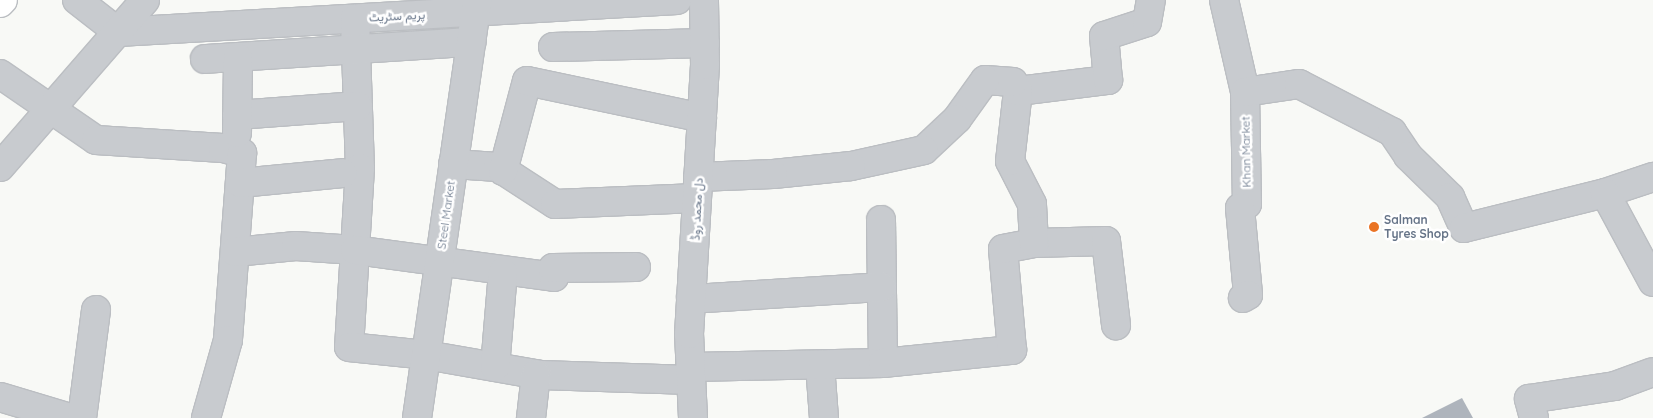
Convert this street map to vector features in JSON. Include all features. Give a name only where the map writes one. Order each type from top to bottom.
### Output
[{"type":"main road","points":[[0,3],[3,0]]},
{"type":"street","points":[[77,0],[118,32]]},
{"type":"street","points":[[0,168],[145,0]]},
{"type":"street","name":"پریم سٹریٹ","points":[[118,32],[355,19],[476,6],[676,0]]},
{"type":"street","name":"دل محمد روڈ","points":[[692,418],[691,299],[702,118],[705,43],[704,0]]},
{"type":"street","points":[[1018,91],[1108,80],[1104,36],[1147,22],[1151,0]]},
{"type":"street","name":"Khan Market","points":[[1224,0],[1245,92],[1246,204],[1240,208],[1248,295],[1242,298]]},
{"type":"street","name":"Steel Market","points":[[418,418],[476,6]]},
{"type":"street","points":[[355,19],[360,168],[349,347],[426,355],[536,374],[691,374],[820,365],[883,363],[1012,350],[1002,249],[1034,243],[1106,241],[1116,325]]},
{"type":"street","points":[[205,59],[356,51],[471,42]]},
{"type":"street","points":[[553,47],[705,43]]},
{"type":"street","points":[[236,152],[238,58]]},
{"type":"street","points":[[0,74],[96,140],[223,148],[242,153],[228,340],[206,418]]},
{"type":"street","points":[[453,164],[503,170],[555,204],[698,188],[851,166],[924,150],[958,119],[985,80],[1013,82],[1018,91],[1010,160],[1032,204],[1034,243]]},
{"type":"street","points":[[503,170],[527,81],[702,118]]},
{"type":"street","points":[[1245,92],[1299,84],[1392,132],[1408,156],[1450,197],[1464,228],[1605,193],[1653,177]]},
{"type":"street","points":[[237,116],[358,106]]},
{"type":"street","points":[[240,183],[343,173]]},
{"type":"street","points":[[1605,193],[1653,282]]},
{"type":"street","points":[[881,220],[883,363]]},
{"type":"street","points":[[235,252],[296,246],[355,250],[440,260],[504,272],[554,277],[553,268],[636,267]]},
{"type":"street","points":[[495,367],[504,272]]},
{"type":"street","points":[[691,299],[882,286]]},
{"type":"street","points":[[82,418],[96,310]]},
{"type":"street","points":[[820,365],[824,418]]},
{"type":"street","points":[[1534,418],[1529,399],[1615,386],[1653,372]]},
{"type":"street","points":[[531,418],[536,374]]},
{"type":"street","points":[[0,397],[69,418]]},
{"type":"building","points":[[1462,398],[1473,418],[1422,418]]},
{"type":"place","name":"Salman Tyres Shop","points":[[1374,227]]}]
